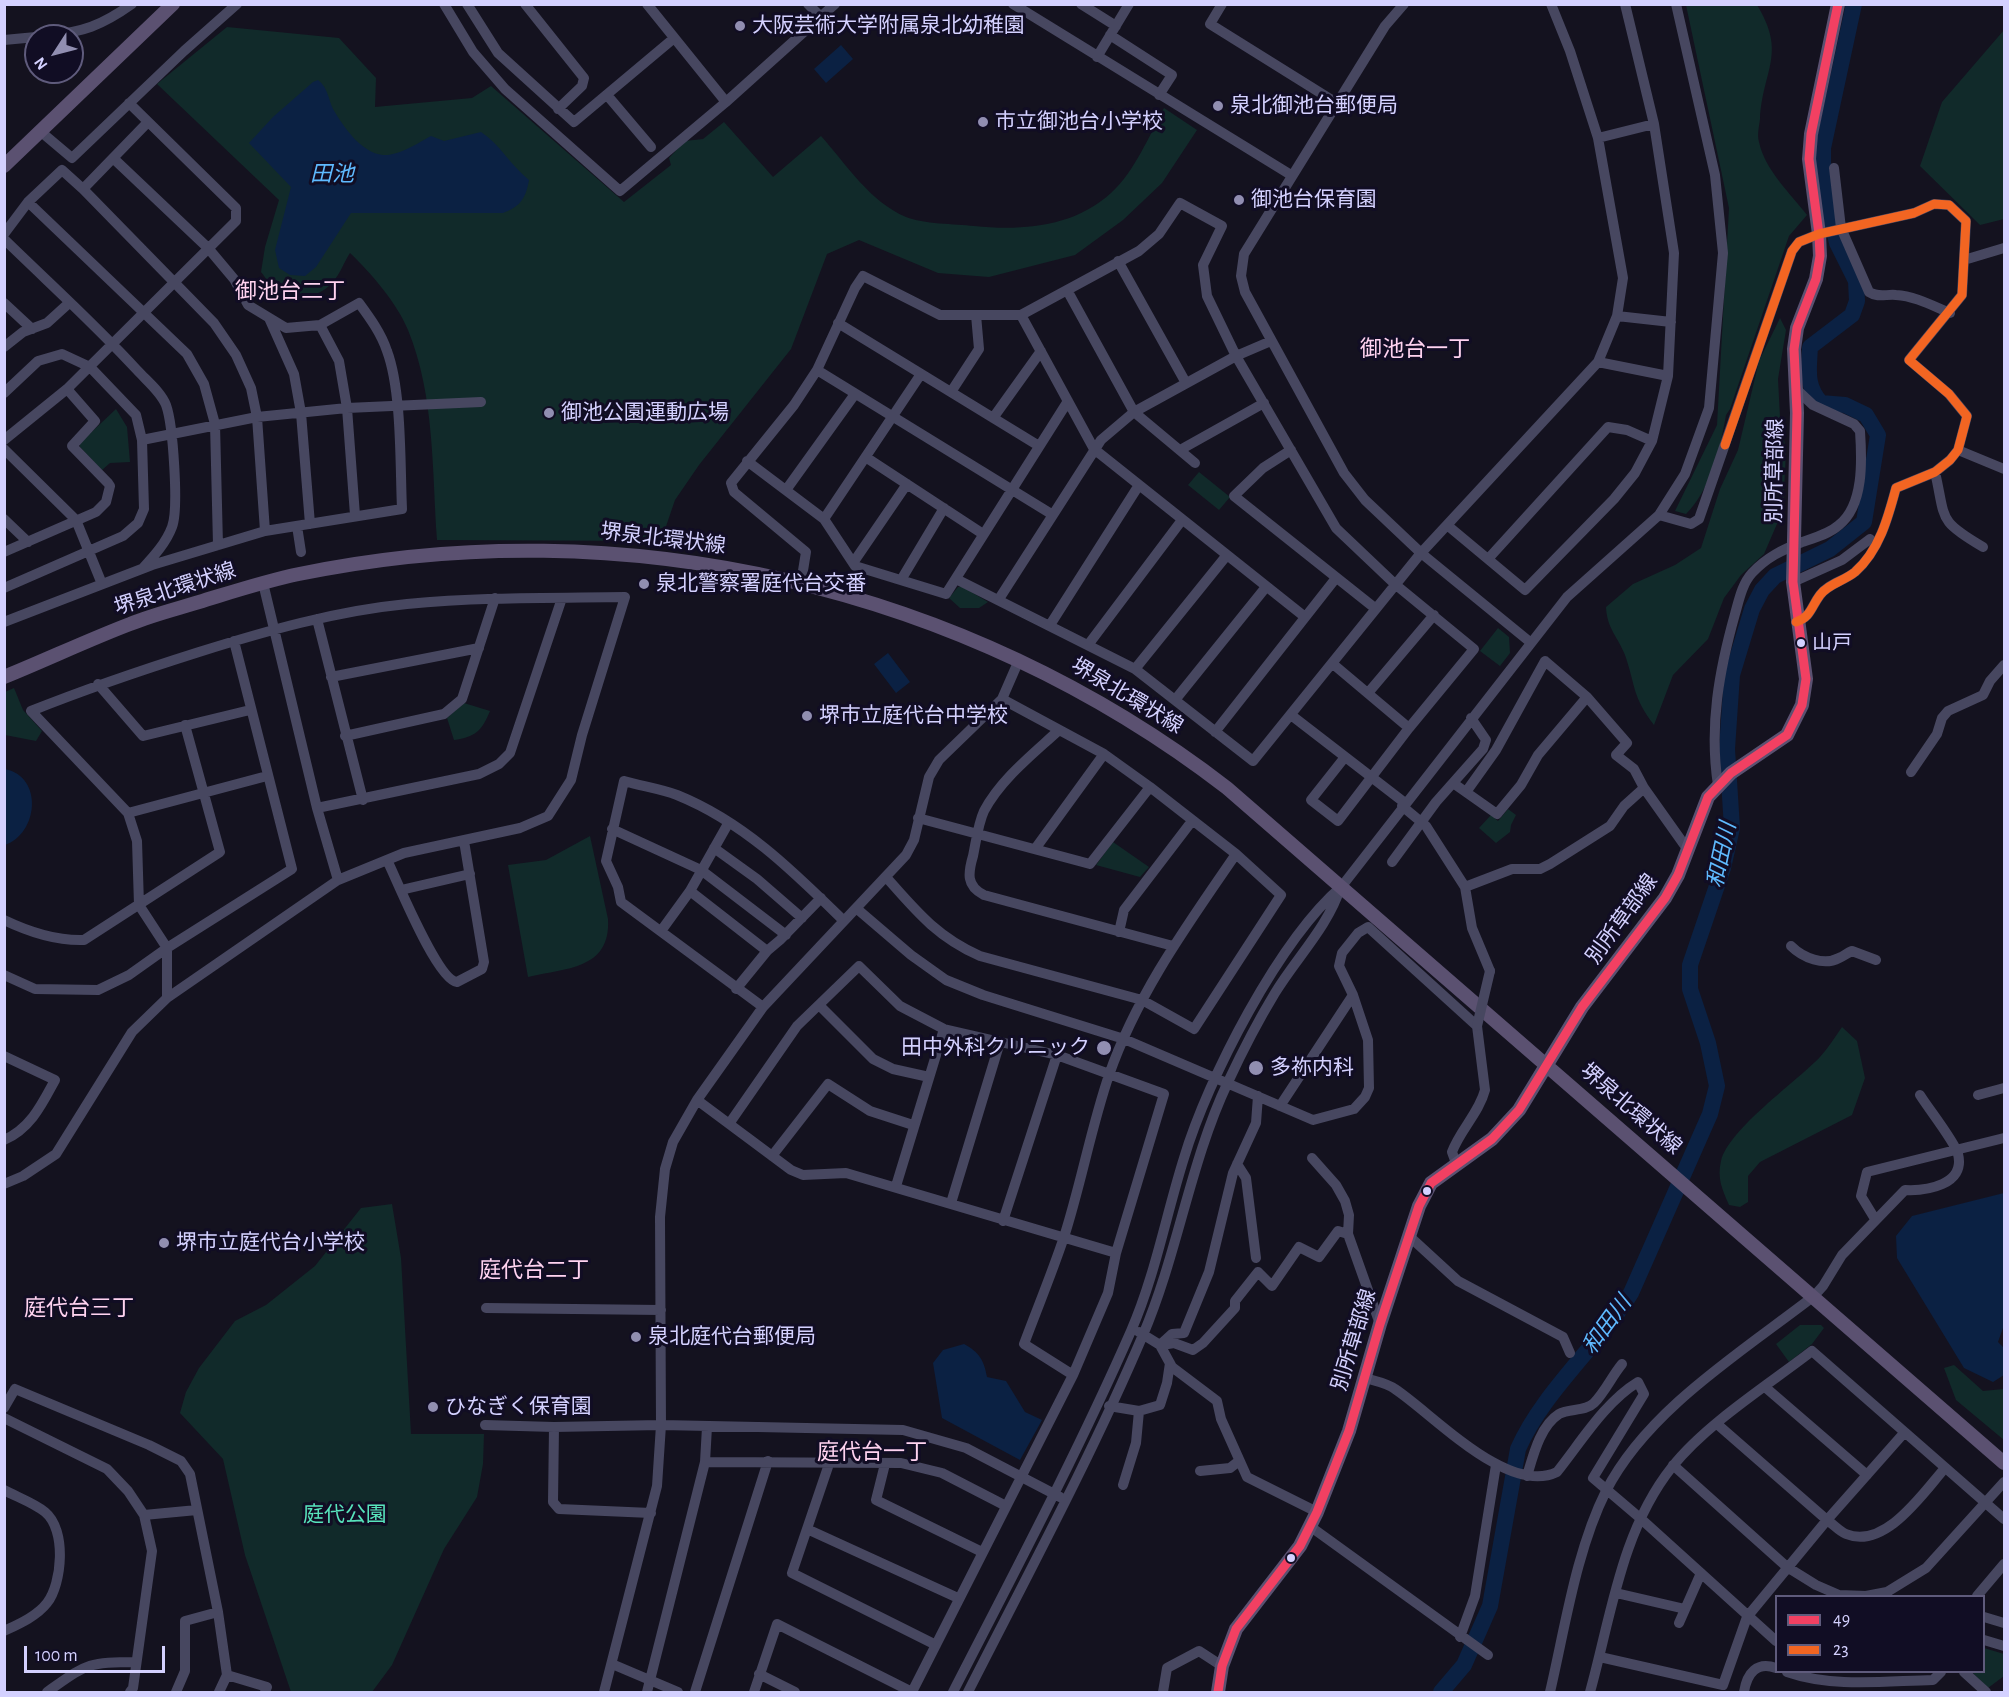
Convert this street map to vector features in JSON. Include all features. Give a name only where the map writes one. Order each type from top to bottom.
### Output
[{"type":"main road","points":[[4,166],[173,4]]},
{"type":"main road","name":"別所草部線","points":[[1218,1692],[1222,1666],[1236,1629],[1246,1612],[1300,1546],[1311,1527],[1349,1431],[1380,1324],[1409,1236],[1431,1183],[1506,1126],[1548,1065],[1582,1007],[1665,898],[1688,850],[1708,797],[1719,783],[1787,735],[1802,705],[1806,679],[1796,622],[1793,580],[1796,388],[1794,349],[1797,328],[1816,279],[1820,234],[1810,176],[1811,134],[1838,4]]},
{"type":"main road","name":"堺泉北環状線","points":[[4,677],[132,623],[263,583],[396,558],[513,551],[605,551],[687,560],[801,583],[922,618],[1019,660],[1108,707],[1184,754],[1342,886],[2004,1462]]},
{"type":"street","points":[[84,31],[113,18],[132,4]]},
{"type":"street","points":[[40,131],[72,158],[237,4]]},
{"type":"street","points":[[444,4],[483,65],[505,89],[620,191],[726,102],[835,4]]},
{"type":"street","points":[[467,4],[498,53],[574,122],[673,39]]},
{"type":"street","points":[[525,4],[584,78],[582,86],[558,109]]},
{"type":"street","points":[[647,4],[726,102]]},
{"type":"street","points":[[808,4],[821,17]]},
{"type":"street","points":[[1013,4],[1291,175]]},
{"type":"street","points":[[1081,4],[1172,75],[1159,95]]},
{"type":"street","points":[[1097,57],[1129,4]]},
{"type":"street","points":[[1222,4],[1210,24],[1335,102]]},
{"type":"street","points":[[1404,4],[1385,26],[1291,175],[1244,254],[1241,276],[1245,292],[1344,473],[1365,500],[1421,554],[1530,642]]},
{"type":"street","points":[[956,579],[1135,669],[1253,761],[1421,554],[1598,362],[1617,316],[1623,278],[1598,138],[1570,51],[1551,4]]},
{"type":"street","points":[[1447,525],[1525,590],[1614,499],[1635,474],[1653,441],[1668,376],[1674,253],[1654,124],[1625,4]]},
{"type":"street","points":[[953,1692],[1054,1494],[1132,1329],[1185,1155],[1216,1077],[1262,989],[1322,903],[1342,886],[1403,804],[1566,597],[1659,515],[1685,474],[1709,408],[1723,253],[1715,175],[1676,4]]},
{"type":"street","points":[[4,40],[24,38]]},
{"type":"street","points":[[483,65],[498,53]]},
{"type":"street","points":[[607,95],[651,147]]},
{"type":"street","points":[[4,440],[67,389],[236,221],[236,208],[129,103]]},
{"type":"street","points":[[83,189],[148,122]]},
{"type":"street","points":[[1598,138],[1654,124]]},
{"type":"street","points":[[4,622],[143,568],[265,531],[402,509],[397,407],[388,352],[374,324],[359,303],[320,325],[286,328],[268,318],[248,305],[234,279],[208,248],[113,158]]},
{"type":"street","points":[[1834,168],[1841,228],[1869,292],[1875,296],[1895,294],[1913,297],[1950,313]]},
{"type":"street","points":[[4,234],[28,202],[62,170],[214,323],[236,355],[250,388],[257,417],[265,531]]},
{"type":"street","points":[[28,202],[187,354],[204,384],[214,424],[218,545]]},
{"type":"street","points":[[801,583],[806,552],[731,487],[747,461],[794,405],[817,370],[855,288],[863,276],[940,315],[1021,315],[1138,251],[1159,234],[1180,203],[1222,226],[1203,265],[1207,296],[1236,356],[1336,528],[1396,585],[1474,649],[1409,728],[1338,821],[1311,800],[1344,757]]},
{"type":"street","points":[[1659,515],[1691,524],[1699,519],[1792,251],[1799,242],[1841,228],[1914,213],[1934,204],[1948,204],[1966,221],[1962,295],[1950,313],[1909,360],[1949,394],[1967,416],[1958,450],[1935,472],[1896,489],[1876,546],[1857,570],[1828,587],[1820,595],[1807,618],[1796,622]]},
{"type":"street","points":[[4,239],[113,343],[160,395],[166,406],[172,436],[174,507],[172,526],[161,547],[143,568]]},
{"type":"street","points":[[1964,260],[2004,248]]},
{"type":"street","points":[[1118,261],[1186,383]]},
{"type":"street","points":[[1067,290],[1134,412],[1195,463]]},
{"type":"street","points":[[4,303],[32,329]]},
{"type":"street","points":[[4,347],[32,329],[47,323],[69,303]]},
{"type":"street","points":[[951,392],[979,349],[976,315]]},
{"type":"street","points":[[1021,315],[1094,449],[1305,617]]},
{"type":"street","points":[[1617,316],[1671,322]]},
{"type":"street","points":[[268,318],[294,374],[301,413],[310,524]]},
{"type":"street","points":[[838,323],[1038,446]]},
{"type":"street","points":[[320,325],[339,361],[347,408],[355,515]]},
{"type":"street","points":[[999,599],[1101,440],[1134,412],[1236,356],[1271,341]]},
{"type":"street","points":[[993,418],[1041,351]]},
{"type":"street","points":[[4,393],[38,361],[62,354],[90,367],[136,415],[141,440],[144,509],[138,522],[123,536],[4,588]]},
{"type":"street","points":[[1598,362],[1668,376]]},
{"type":"street","points":[[817,370],[1053,515]]},
{"type":"street","points":[[824,519],[867,458],[921,374]]},
{"type":"street","points":[[1719,783],[1713,747],[1714,710],[1725,648],[1743,587],[1750,575],[1774,554],[1830,532],[1844,520],[1858,491],[1860,431],[1854,424],[1813,405],[1796,388]]},
{"type":"street","points":[[4,552],[101,508],[111,492],[108,483],[72,447],[95,422],[67,389]]},
{"type":"street","points":[[786,490],[855,394]]},
{"type":"street","points":[[747,461],[824,519],[853,563],[946,594],[1068,401]]},
{"type":"street","points":[[141,440],[172,436],[214,424],[257,417],[347,408],[481,402]]},
{"type":"street","points":[[1180,450],[1264,403]]},
{"type":"street","points":[[1488,559],[1608,427],[1627,430],[1653,441]]},
{"type":"street","points":[[4,449],[76,520],[102,584]]},
{"type":"street","points":[[1291,450],[1263,468],[1234,496],[1376,609]]},
{"type":"street","points":[[1958,450],[2004,469]]},
{"type":"street","points":[[867,458],[983,534]]},
{"type":"street","points":[[1935,472],[1941,510],[1948,522],[1958,532],[1983,547]]},
{"type":"street","points":[[853,563],[907,484]]},
{"type":"street","points":[[1050,625],[1139,485]]},
{"type":"street","points":[[901,580],[944,508]]},
{"type":"street","points":[[4,519],[28,542]]},
{"type":"street","points":[[1088,645],[1182,520]]},
{"type":"street","points":[[297,526],[301,552]]},
{"type":"street","points":[[1793,580],[1842,560],[1870,539]]},
{"type":"street","points":[[1135,669],[1227,555]]},
{"type":"street","points":[[1215,732],[1336,578]]},
{"type":"street","points":[[263,583],[317,808],[338,880]]},
{"type":"street","points":[[1175,700],[1266,587]]},
{"type":"street","points":[[4,1184],[23,1176],[56,1154],[132,1032],[167,998],[338,880],[404,853],[520,828],[548,816],[572,780],[582,735],[625,597],[495,598],[405,604],[317,619],[274,628],[98,684],[31,711],[128,813],[137,841],[139,905],[167,948],[167,998]]},
{"type":"street","points":[[345,736],[444,714],[453,708],[462,699],[495,598]]},
{"type":"street","points":[[317,808],[480,774],[499,764],[510,753],[562,598]]},
{"type":"street","points":[[1368,693],[1434,615]]},
{"type":"street","points":[[317,619],[363,800]]},
{"type":"street","points":[[4,975],[35,989],[98,990],[129,975],[167,948],[292,869],[234,641]]},
{"type":"street","points":[[331,677],[479,648]]},
{"type":"street","points":[[604,1692],[657,1486],[661,1425],[660,1217],[665,1169],[673,1142],[696,1100],[763,1008],[906,855],[914,840],[929,777],[939,760],[1002,699],[1019,660]]},
{"type":"street","points":[[1466,792],[1496,750],[1545,662],[1587,697],[1627,743],[1616,755],[1634,769],[1644,788],[1688,850]]},
{"type":"street","points":[[1333,664],[1409,728]]},
{"type":"street","points":[[1911,772],[1937,734],[1942,718],[1948,711],[1983,695],[1990,681],[2004,664]]},
{"type":"street","points":[[98,684],[143,736],[250,710]]},
{"type":"street","points":[[1453,783],[1497,814],[1521,785],[1538,755],[1587,697]]},
{"type":"street","points":[[886,877],[932,929],[955,945],[980,956],[1142,1000],[1194,1029],[1281,895],[1236,854],[1104,754],[1002,699]]},
{"type":"street","points":[[1291,715],[1372,776],[1403,804],[1422,823],[1465,887],[1472,928],[1490,971],[1477,1026],[1485,1090],[1483,1099],[1455,1142],[1452,1152],[1456,1163]]},
{"type":"street","points":[[1392,861],[1485,745],[1480,728],[1471,718]]},
{"type":"street","points":[[4,920],[27,931],[73,940],[84,939],[220,852],[185,725]]},
{"type":"street","points":[[1059,730],[1003,783],[984,813],[969,871],[970,882],[974,890],[1173,946]]},
{"type":"street","points":[[1035,849],[1104,754]]},
{"type":"street","points":[[128,813],[267,776]]},
{"type":"street","points":[[763,1008],[621,902],[606,861],[624,781],[677,795],[729,822],[779,858],[844,921]]},
{"type":"street","points":[[918,818],[1089,864],[1150,787]]},
{"type":"street","points":[[1465,887],[1512,869],[1540,869],[1550,864],[1610,826],[1624,806],[1644,788]]},
{"type":"street","points":[[1119,932],[1124,910],[1192,821]]},
{"type":"street","points":[[661,931],[690,891],[729,822]]},
{"type":"street","points":[[612,829],[701,870],[786,935]]},
{"type":"street","points":[[387,860],[419,932],[448,978],[457,982],[483,969],[484,962],[464,841]]},
{"type":"street","points":[[714,848],[757,879],[802,918]]},
{"type":"street","points":[[1072,1374],[1024,1344],[1064,1238],[1109,1074],[1142,1000],[1173,946],[1236,854]]},
{"type":"street","points":[[401,890],[470,874]]},
{"type":"street","points":[[968,1692],[1065,1500],[1143,1334],[1164,1274],[1198,1160],[1227,1083],[1275,994],[1334,908],[1342,886]]},
{"type":"street","points":[[690,891],[766,951]]},
{"type":"street","points":[[736,989],[766,951],[786,935],[821,898]]},
{"type":"street","points":[[856,908],[911,956],[946,980],[983,995],[1124,1040],[1313,1120],[1354,1109],[1365,1097],[1370,1082],[1368,1040],[1353,995],[1339,966],[1342,953],[1358,933],[1368,927],[1477,1026]]},
{"type":"street","points":[[1791,946],[1801,954],[1822,963],[1837,960],[1851,951],[1876,960]]},
{"type":"street","points":[[729,1124],[797,1026],[859,966],[900,1006],[944,1029],[1057,1055],[1164,1094],[1116,1252],[1108,1293],[1072,1374],[912,1692],[777,1624],[754,1692]]},
{"type":"street","points":[[1280,1106],[1353,995]]},
{"type":"street","points":[[819,1005],[873,1059],[893,1069],[929,1077]]},
{"type":"street","points":[[896,1186],[944,1029]]},
{"type":"street","points":[[951,1203],[1000,1042]]},
{"type":"street","points":[[1003,1221],[1057,1055]]},
{"type":"street","points":[[4,1056],[55,1080],[35,1116],[18,1134],[4,1140]]},
{"type":"street","points":[[772,1156],[828,1084],[870,1111],[913,1125]]},
{"type":"street","points":[[1978,1095],[2004,1088]]},
{"type":"street","points":[[1550,1692],[1588,1539],[1607,1489],[1648,1430],[1670,1408],[1814,1296],[1842,1255],[1905,1191],[1921,1191],[1944,1184],[1953,1178],[1959,1167],[1956,1150],[1920,1095]]},
{"type":"street","points":[[1160,1346],[1172,1334],[1184,1333],[1209,1272],[1237,1164],[1256,1123],[1258,1096]]},
{"type":"street","points":[[696,1100],[772,1156],[803,1175],[846,1173],[896,1186],[1003,1221],[1116,1252]]},
{"type":"street","points":[[1875,1219],[1861,1196],[1867,1172],[2004,1138]]},
{"type":"street","points":[[1312,1158],[1336,1185],[1345,1200],[1349,1215],[1348,1234],[1380,1324]]},
{"type":"street","points":[[1237,1164],[1246,1178],[1256,1258]]},
{"type":"street","points":[[1160,1346],[1174,1343],[1192,1350],[1203,1342],[1235,1308],[1235,1301],[1258,1272],[1272,1286],[1299,1247],[1319,1257],[1338,1231],[1348,1234]]},
{"type":"street","points":[[1409,1236],[1458,1281],[1563,1337],[1570,1353]]},
{"type":"street","points":[[486,1308],[661,1310]]},
{"type":"street","points":[[1132,1329],[1160,1346],[1170,1363],[1217,1401],[1221,1419],[1247,1477],[1317,1512]]},
{"type":"street","points":[[1590,1692],[1626,1554],[1640,1518],[1673,1466],[1717,1424],[1812,1351],[2004,1519]]},
{"type":"street","points":[[1109,1406],[1139,1411],[1160,1405],[1170,1363]]},
{"type":"street","points":[[1526,1476],[1541,1437],[1551,1422],[1561,1413],[1583,1409],[1593,1404],[1622,1365]]},
{"type":"street","points":[[1365,1378],[1393,1387],[1498,1466],[1526,1476],[1548,1476],[1557,1472],[1607,1410],[1627,1389],[1638,1383],[1644,1394],[1593,1478],[1775,1640]]},
{"type":"street","points":[[1765,1387],[1867,1475]]},
{"type":"street","points":[[4,1408],[15,1389],[181,1461],[190,1474],[219,1612],[226,1675],[219,1692]]},
{"type":"street","points":[[1123,1485],[1136,1443],[1139,1411]]},
{"type":"street","points":[[4,1419],[107,1469],[128,1491],[144,1515],[152,1551],[133,1688],[130,1692]]},
{"type":"street","points":[[1717,1424],[1846,1534],[1862,1536],[1877,1533],[1892,1526],[1945,1468]]},
{"type":"street","points":[[485,1425],[554,1427],[661,1425],[903,1430],[966,1448],[1065,1500]]},
{"type":"street","points":[[554,1427],[553,1502],[559,1509],[651,1513]]},
{"type":"street","points":[[647,1692],[705,1462],[707,1427]]},
{"type":"street","points":[[1600,1657],[1723,1685],[1747,1617],[1827,1520],[1904,1433]]},
{"type":"street","points":[[705,1462],[768,1461],[910,1465],[942,1473],[1006,1506]]},
{"type":"street","points":[[695,1692],[768,1461]]},
{"type":"street","points":[[1200,1472],[1230,1468],[1239,1461]]},
{"type":"street","points":[[829,1464],[792,1573],[936,1645]]},
{"type":"street","points":[[885,1464],[876,1500],[982,1552]]},
{"type":"street","points":[[1462,1638],[1475,1596],[1498,1466]]},
{"type":"street","points":[[1673,1466],[1787,1567],[1816,1585],[1839,1594],[1852,1595]]},
{"type":"street","points":[[1871,1595],[1887,1592],[1926,1568],[2004,1482]]},
{"type":"street","points":[[4,1490],[47,1513],[56,1532],[60,1555],[56,1587],[46,1604],[26,1620],[4,1631]]},
{"type":"street","points":[[144,1515],[197,1510]]},
{"type":"street","points":[[1311,1527],[1486,1654]]},
{"type":"street","points":[[807,1529],[958,1599]]},
{"type":"street","points":[[1978,1595],[2004,1564]]},
{"type":"street","points":[[1679,1623],[1701,1574]]},
{"type":"street","points":[[1616,1593],[1685,1609]]},
{"type":"street","points":[[176,1692],[185,1671],[185,1621],[219,1612]]},
{"type":"street","points":[[1985,1618],[2004,1623]]},
{"type":"street","points":[[1985,1641],[2004,1646]]},
{"type":"street","points":[[1163,1692],[1167,1668],[1199,1651],[1222,1666]]},
{"type":"street","points":[[47,1692],[84,1666],[96,1662],[136,1662]]},
{"type":"street","points":[[612,1664],[678,1692]]},
{"type":"street","points":[[1744,1692],[1751,1672],[1765,1664],[1775,1668]]},
{"type":"street","points":[[1791,1673],[1810,1680],[1864,1687],[1903,1680],[1933,1680],[1939,1673]]},
{"type":"street","points":[[1966,1673],[1986,1692]]},
{"type":"street","points":[[759,1674],[795,1692]]},
{"type":"street","points":[[226,1675],[267,1687],[265,1692]]},
{"type":"street","points":[[1808,1692],[1810,1680]]},
{"type":"street","points":[[1903,1680],[1912,1692]]},
{"type":"green space","points":[[1686,5],[1757,5],[1771,36],[1772,49],[1762,102],[1758,131],[1759,142],[1772,172],[1807,215],[1789,236],[1726,415],[1713,468],[1702,493],[1686,514],[1675,511],[1717,425],[1729,208]]},
{"type":"green space","points":[[227,27],[339,38],[376,78],[375,107],[472,98],[491,86],[624,202],[671,165],[669,158],[685,141],[703,139],[724,122],[773,177],[821,136],[870,192],[881,202],[906,217],[949,224],[1029,227],[1064,220],[1081,213],[1111,193],[1134,164],[1164,108],[1197,130],[1162,183],[1123,220],[1075,255],[989,277],[938,273],[859,240],[827,254],[791,349],[699,465],[675,500],[661,541],[437,540],[428,407],[417,355],[397,309],[375,279],[350,253],[335,279],[321,292],[298,298],[276,291],[261,272],[265,247],[279,200],[157,84]]},
{"type":"green space","points":[[2004,30],[2004,219],[1980,225],[1920,166],[1942,102]]},
{"type":"green space","points":[[1780,318],[1786,330],[1778,379],[1780,417],[1786,451],[1783,510],[1764,554],[1741,575],[1724,598],[1708,639],[1673,675],[1654,725],[1638,699],[1625,655],[1608,621],[1606,607],[1633,584],[1675,565],[1701,548],[1720,489],[1738,450],[1759,361]]},
{"type":"green space","points":[[116,409],[127,427],[130,462],[110,463],[102,470],[80,447],[80,443]]},
{"type":"green space","points":[[1199,472],[1230,497],[1219,510],[1188,485]]},
{"type":"green space","points":[[958,587],[963,587],[988,602],[979,608],[960,608],[949,598]]},
{"type":"green space","points":[[1498,628],[1509,637],[1510,653],[1500,666],[1480,651]]},
{"type":"green space","points":[[14,688],[23,710],[42,731],[36,741],[5,735],[5,692]]},
{"type":"green space","points":[[464,703],[490,711],[477,732],[454,740],[447,718]]},
{"type":"green space","points":[[1508,809],[1516,815],[1510,832],[1496,843],[1479,828],[1491,815],[1498,821]]},
{"type":"green space","points":[[590,836],[608,919],[607,936],[602,948],[583,964],[528,977],[508,865],[546,860]]},
{"type":"green space","points":[[1113,842],[1149,867],[1140,877],[1096,865]]},
{"type":"green space","points":[[1842,1027],[1857,1041],[1865,1078],[1852,1115],[1760,1162],[1748,1176],[1748,1202],[1740,1207],[1729,1205],[1720,1178],[1721,1161],[1727,1148],[1736,1135],[1764,1106],[1820,1057]]},
{"type":"green space","name":"庭代公園","points":[[392,1204],[401,1258],[411,1434],[484,1434],[483,1464],[477,1497],[444,1549],[392,1665],[372,1692],[291,1692],[245,1555],[223,1459],[180,1413],[186,1392],[199,1368],[235,1321],[266,1305],[315,1266],[361,1208]]},
{"type":"green space","points":[[1800,1325],[1821,1325],[1824,1328],[1812,1344],[1789,1362],[1776,1344]]},
{"type":"green space","points":[[1954,1365],[1983,1391],[2004,1389],[2004,1440],[1956,1400],[1944,1368]]},
{"type":"green space","points":[[1985,1648],[2004,1654],[2004,1676],[1988,1688],[1973,1673],[1985,1673]]},
{"type":"water","points":[[841,45],[853,59],[826,83],[814,69]]},
{"type":"water","name":"田池","points":[[318,80],[326,90],[333,109],[342,123],[367,149],[389,155],[431,136],[444,141],[481,132],[494,142],[529,180],[524,197],[518,205],[503,213],[351,213],[316,267],[305,276],[290,275],[279,268],[275,250],[291,187],[249,143],[273,117]]},
{"type":"water","points":[[888,653],[910,682],[896,693],[874,664]]},
{"type":"water","points":[[5,769],[18,774],[26,783],[31,794],[32,806],[30,818],[24,830],[16,839],[5,845]]},
{"type":"water","points":[[2004,1193],[2004,1325],[1998,1342],[2004,1348],[2004,1375],[1993,1382],[1964,1368],[1897,1258],[1896,1236],[1912,1216]]},
{"type":"water","points":[[964,1344],[980,1357],[987,1377],[1006,1381],[1025,1412],[1042,1420],[1020,1460],[942,1418],[933,1363],[943,1350]]},
{"type":"waterway","name":"和田川","points":[[1441,1692],[1464,1665],[1490,1606],[1518,1449],[1542,1408],[1618,1313],[1631,1293],[1710,1114],[1717,1086],[1708,1043],[1690,989],[1690,965],[1723,868],[1732,828],[1727,749],[1732,675],[1752,609],[1762,590],[1775,576],[1830,549],[1864,522],[1878,435],[1866,415],[1845,405],[1821,403],[1812,390],[1809,370],[1810,347],[1852,315],[1857,301],[1856,281],[1837,243],[1823,184],[1823,148],[1854,4]]},
{"type":"transit line","name":"49","points":[[1218,1692],[1222,1666],[1236,1629],[1300,1546],[1317,1512],[1349,1431],[1380,1324],[1419,1206],[1431,1183],[1492,1139],[1519,1110],[1582,1007],[1665,898],[1678,875],[1708,797],[1731,773],[1787,735],[1802,705],[1806,679],[1793,582],[1797,413],[1794,349],[1797,328],[1816,279],[1820,256],[1809,159],[1811,134],[1838,4]]},
{"type":"transit line","name":"23","points":[[1725,445],[1792,251],[1799,242],[1819,234],[1914,213],[1934,204],[1949,205],[1966,221],[1962,295],[1909,360],[1949,394],[1967,416],[1958,450],[1935,472],[1896,488],[1886,522],[1863,564],[1855,572],[1823,591],[1808,614],[1796,622]]},
{"type":"place","name":"大阪芸術大学附属泉北幼稚園","points":[[740,26]]},
{"type":"place","name":"泉北御池台郵便局","points":[[1218,106]]},
{"type":"place","name":"市立御池台小学校","points":[[983,122]]},
{"type":"place","name":"御池台保育園","points":[[1239,200]]},
{"type":"place","name":"御池公園運動広場","points":[[549,413]]},
{"type":"place","name":"泉北警察署庭代台交番","points":[[644,584]]},
{"type":"place","name":"山戸","points":[[1801,643]]},
{"type":"place","name":"堺市立庭代台中学校","points":[[807,716]]},
{"type":"place","name":"田中外科クリニック","points":[[1104,1048]]},
{"type":"place","name":"多祢内科","points":[[1256,1068]]},
{"type":"place","name":"堺市立庭代台小学校","points":[[164,1243]]},
{"type":"place","name":"泉北庭代台郵便局","points":[[636,1337]]},
{"type":"place","name":"ひなぎく保育園","points":[[433,1407]]},
{"type":"district","name":"御池台二丁","points":[[290,291]]},
{"type":"district","name":"御池台一丁","points":[[1415,349]]},
{"type":"district","name":"庭代台二丁","points":[[534,1270]]},
{"type":"district","name":"庭代台三丁","points":[[79,1308]]},
{"type":"district","name":"庭代台一丁","points":[[872,1452]]}]
